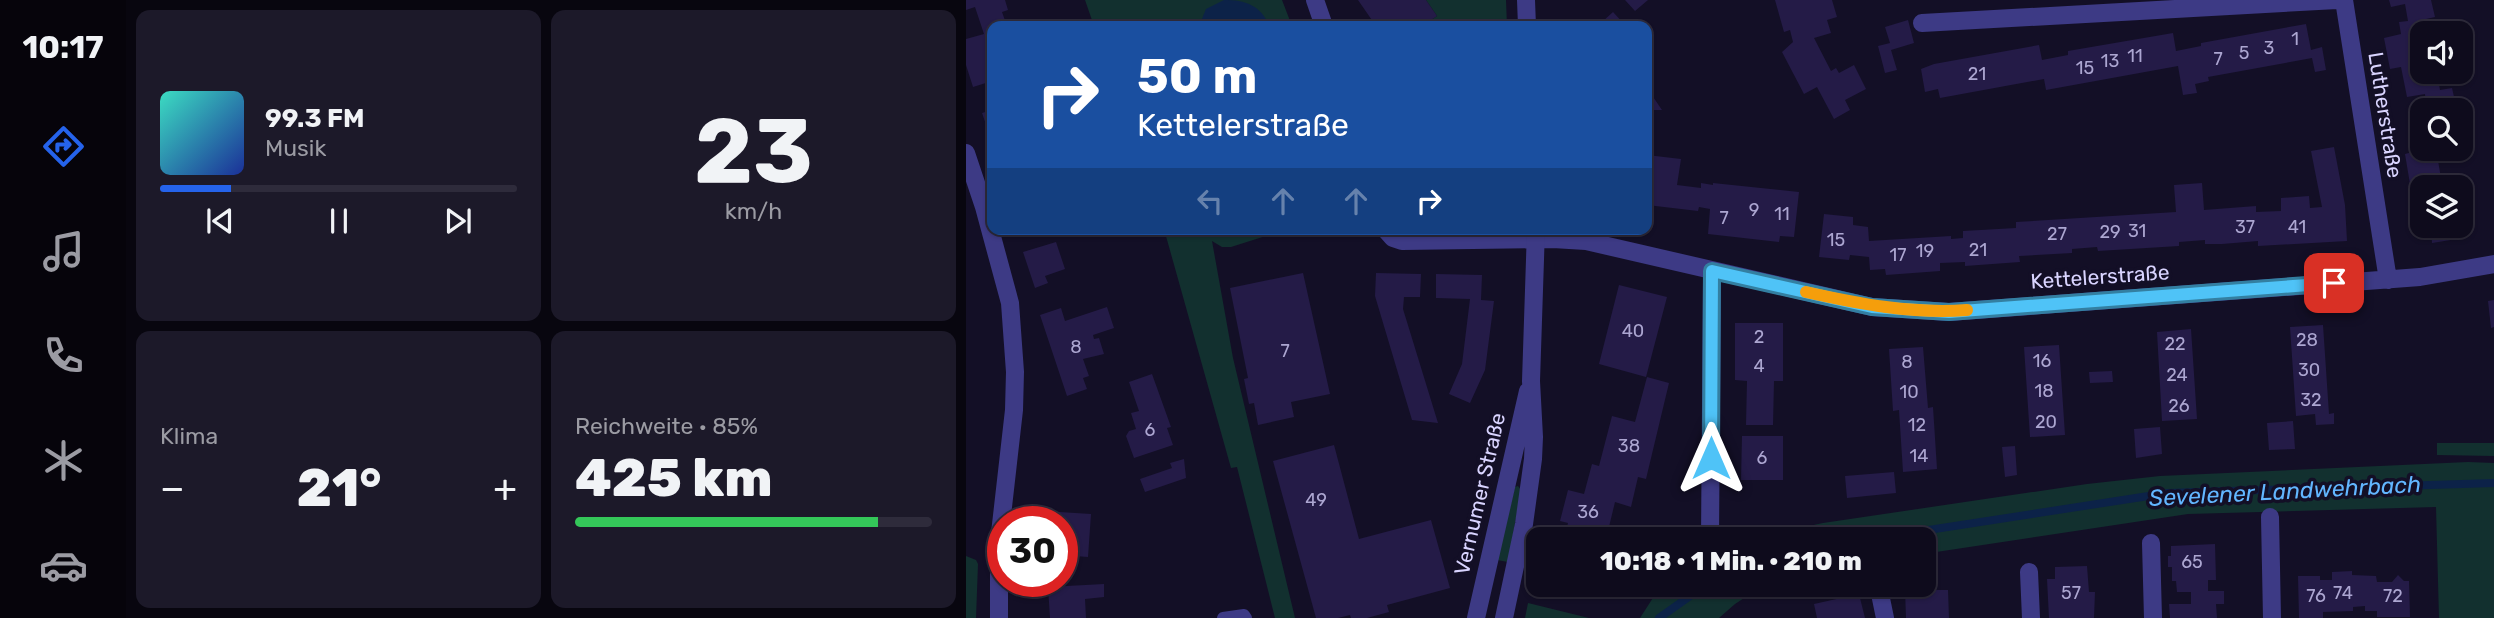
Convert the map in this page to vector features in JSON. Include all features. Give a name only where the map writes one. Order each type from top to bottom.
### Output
[{"type":"street","points":[[1315,0],[1322,21]]},
{"type":"street","points":[[1526,0],[1527,21]]},
{"type":"street","points":[[1922,23],[2337,0]]},
{"type":"street","name":"Lutherstraße","points":[[2343,0],[2388,279]]},
{"type":"street","points":[[966,153],[987,217]]},
{"type":"street","points":[[992,235],[1010,303],[1015,372],[1014,411],[999,542],[999,618]]},
{"type":"street","points":[[1390,235],[1402,241],[1518,235]]},
{"type":"street","name":"Vernumer Straße","points":[[1504,618],[1524,524],[1533,459],[1531,381],[1537,235]]},
{"type":"street","name":"Kettelerstraße","points":[[1544,235],[1586,241],[1872,307],[1949,312],[2420,277],[2494,264]]},
{"type":"street","points":[[1710,527],[1712,271]]},
{"type":"street","name":"Vernumer Straße","points":[[1476,618],[1512,453],[1531,381]]},
{"type":"street","points":[[2270,517],[2272,618]]},
{"type":"street","points":[[2151,543],[2153,618]]},
{"type":"street","points":[[2029,572],[2031,618]]},
{"type":"street","points":[[1881,597],[1885,618]]},
{"type":"lane","points":[[1223,618],[1244,615],[1246,618]]},
{"type":"green space","points":[[1085,0],[1282,0],[1290,21],[1092,21]]},
{"type":"green space","points":[[1426,0],[1506,0],[1507,21],[1430,21],[1437,16]]},
{"type":"green space","points":[[1166,235],[1269,235],[1231,247],[1222,247],[1212,241],[1233,358],[1295,618],[1275,618],[1237,467],[1231,468]]},
{"type":"green space","points":[[2437,443],[2494,443],[2494,456],[2437,455]]},
{"type":"green space","points":[[2494,463],[2494,618],[2439,618],[2436,507],[2188,514],[1936,552],[1936,527],[1804,527],[2087,484],[2160,476]]},
{"type":"green space","points":[[1518,486],[1521,490],[1508,562],[1497,560],[1515,487]]},
{"type":"green space","points":[[966,556],[976,560],[978,564],[976,618],[966,618]]},
{"type":"green space","points":[[1654,597],[1746,597],[1719,618],[1640,618]]},
{"type":"green space","points":[[1528,603],[1589,618],[1525,618]]},
{"type":"water","points":[[1224,0],[1239,1],[1257,9],[1267,21],[1201,21],[1206,9]]},
{"type":"building","points":[[966,0],[1005,0],[1008,10],[1002,12],[1005,21],[987,21],[987,83],[973,87],[966,65],[966,39],[984,34],[975,7],[966,10]]},
{"type":"building","points":[[1358,0],[1426,0],[1437,16],[1430,21],[1373,21]]},
{"type":"building","points":[[1625,0],[1648,0],[1635,11]]},
{"type":"building","points":[[1775,0],[1832,0],[1837,17],[1827,20],[1831,33],[1814,38],[1831,71],[1836,68],[1839,73],[1854,65],[1866,89],[1845,100],[1850,110],[1834,119],[1817,87],[1804,94],[1782,52],[1793,42],[1790,30],[1784,32]]},
{"type":"building","points":[[2389,0],[2431,0],[2435,17],[2426,21],[2410,21],[2410,84],[2439,84],[2440,90],[2452,88],[2454,98],[2425,98],[2425,94],[2407,97],[2401,67],[2390,69],[2384,38],[2401,34],[2399,22],[2408,21],[2405,4],[2391,7]]},
{"type":"building","points":[[1613,12],[1621,21],[1603,21]]},
{"type":"building","points":[[1908,20],[1914,43],[1891,50],[1897,70],[1885,73],[1878,46],[1890,43],[1885,27]]},
{"type":"building","points":[[2306,24],[2311,50],[2322,47],[2326,70],[2315,72],[2312,58],[2208,77],[2209,81],[2195,84],[2197,93],[2183,95],[2178,66],[2046,90],[2044,79],[1940,98],[1938,89],[1925,92],[1921,69],[1934,64],[2039,45],[2042,60],[2068,55],[2068,51],[2173,33],[2176,51],[2201,46],[2201,43]]},
{"type":"building","points":[[1652,95],[1662,110],[1652,110]]},
{"type":"building","points":[[987,112],[987,128],[982,113]]},
{"type":"building","points":[[2334,147],[2345,205],[2347,241],[2258,246],[2258,241],[2205,244],[2205,240],[2179,242],[2179,246],[2098,251],[2097,247],[2072,249],[2072,253],[2019,256],[2020,262],[1965,266],[1965,262],[1940,263],[1940,271],[1886,275],[1885,269],[1870,270],[1869,257],[1850,255],[1849,260],[1819,257],[1824,214],[1853,217],[1853,225],[1868,227],[1869,241],[1951,236],[1951,239],[1963,238],[1963,231],[2016,228],[2016,222],[2176,212],[2174,185],[2202,183],[2204,210],[2256,206],[2256,212],[2281,211],[2281,198],[2309,196],[2310,208],[2322,207],[2311,151]]},
{"type":"building","points":[[2410,153],[2410,161],[2438,161],[2440,175],[2410,175],[2410,184],[2405,154]]},
{"type":"building","points":[[1652,156],[1681,159],[1677,185],[1701,188],[1701,183],[1713,183],[1799,192],[1794,237],[1780,236],[1779,242],[1708,234],[1710,209],[1699,207],[1698,211],[1652,206]]},
{"type":"building","points":[[2432,238],[2463,238],[2432,243]]},
{"type":"building","points":[[1056,242],[1065,269],[1045,276],[1048,283],[1035,288],[1023,252]]},
{"type":"building","points":[[1303,273],[1330,394],[1291,402],[1294,417],[1258,425],[1254,403],[1249,404],[1244,379],[1248,378],[1230,288]]},
{"type":"building","points":[[1376,273],[1421,274],[1420,297],[1404,297],[1403,309],[1438,423],[1412,420],[1375,296]]},
{"type":"building","points":[[1436,274],[1482,275],[1481,300],[1494,301],[1485,370],[1470,403],[1449,394],[1462,364],[1470,299],[1436,298]]},
{"type":"building","points":[[1619,285],[1667,297],[1646,377],[1599,364]]},
{"type":"building","points":[[2494,300],[2494,327],[2491,328],[2488,301]]},
{"type":"building","points":[[1107,307],[1114,328],[1093,335],[1094,339],[1099,338],[1104,354],[1083,359],[1089,376],[1083,378],[1087,389],[1067,396],[1040,315],[1061,308],[1065,321]]},
{"type":"building","points":[[1735,323],[1783,323],[1783,381],[1774,381],[1773,425],[1746,425],[1747,381],[1735,380]]},
{"type":"building","points":[[2323,325],[2329,414],[2334,413],[2334,424],[2316,425],[2315,414],[2296,416],[2290,327]]},
{"type":"building","points":[[2191,329],[2197,419],[2162,421],[2157,332]]},
{"type":"building","points":[[2059,345],[2065,435],[2030,437],[2024,347]]},
{"type":"building","points":[[1923,347],[1928,408],[1933,407],[1937,469],[1903,472],[1899,410],[1893,411],[1889,349]]},
{"type":"building","points":[[2112,371],[2113,382],[2090,383],[2089,372]]},
{"type":"building","points":[[1152,374],[1171,427],[1167,428],[1173,445],[1134,458],[1126,436],[1129,431],[1136,429],[1131,413],[1139,411],[1129,382]]},
{"type":"building","points":[[1647,377],[1669,383],[1646,479],[1638,477],[1631,507],[1615,502],[1609,527],[1567,527],[1568,523],[1560,521],[1568,490],[1584,494],[1592,464],[1599,466],[1612,416],[1635,422]]},
{"type":"building","points":[[2293,421],[2295,449],[2269,450],[2267,423]]},
{"type":"building","points":[[2160,427],[2162,454],[2136,458],[2134,429]]},
{"type":"building","points":[[1742,436],[1783,436],[1783,480],[1741,480]]},
{"type":"building","points":[[1334,445],[1359,539],[1431,520],[1450,588],[1387,605],[1389,612],[1367,618],[1351,618],[1350,615],[1316,618],[1273,461]]},
{"type":"building","points":[[2015,446],[2017,475],[2005,477],[2002,447]]},
{"type":"building","points":[[1184,459],[1186,478],[1145,492],[1140,479],[1172,468],[1170,463]]},
{"type":"building","points":[[1894,472],[1896,493],[1847,498],[1845,476]]},
{"type":"building","points":[[1078,513],[1091,514],[1088,557],[1078,556]]},
{"type":"building","points":[[2215,544],[2216,580],[2208,580],[2208,591],[2224,591],[2224,604],[2216,604],[2217,618],[2170,618],[2169,604],[2191,604],[2191,592],[2177,592],[2176,581],[2172,581],[2172,567],[2168,567],[2171,546]]},
{"type":"building","points":[[2087,566],[2089,592],[2095,592],[2094,618],[2049,618],[2047,579],[2055,579],[2055,567]]},
{"type":"building","points":[[2352,571],[2352,575],[2376,576],[2377,582],[2392,582],[2398,575],[2404,581],[2409,581],[2410,617],[2377,617],[2377,611],[2365,611],[2365,606],[2353,607],[2353,611],[2323,612],[2323,618],[2299,618],[2298,576],[2320,576],[2320,580],[2332,580],[2332,572]]},
{"type":"building","points":[[1104,584],[1104,597],[1085,599],[1086,618],[1050,618],[1049,597],[1078,597],[1078,585]]},
{"type":"building","points":[[1936,590],[1948,590],[1949,618],[1906,618],[1905,597],[1936,597]]},
{"type":"building","points":[[1846,597],[1860,597],[1865,618],[1817,618],[1814,604]]},
{"type":"waterway","name":"Sevelener Landwehrbach","points":[[1936,529],[2168,493],[2494,483]]},
{"type":"waterway","name":"Sevelener Landwehrbach","points":[[1659,618],[1689,597]]},
{"type":"slow traffic","points":[[1806,292],[1872,307],[1949,312],[1967,310]]},
{"type":"route","points":[[1711,458],[1712,271],[1872,307],[1949,312],[2334,283]]}]
